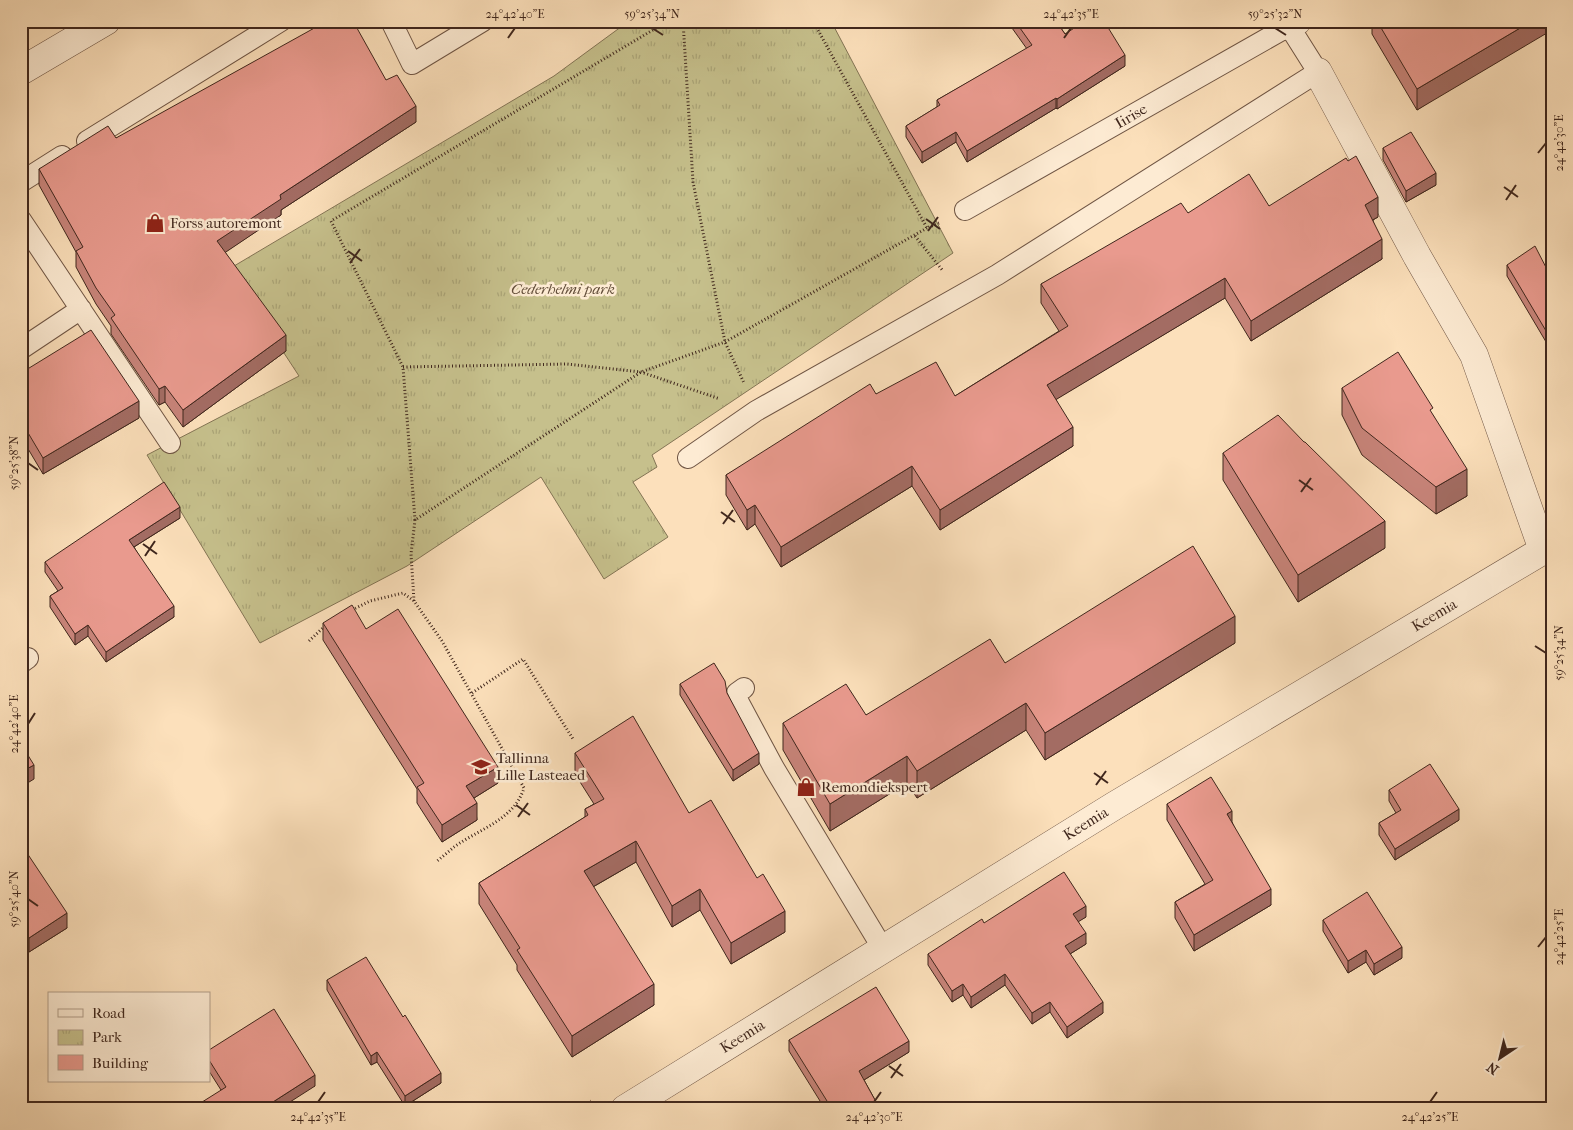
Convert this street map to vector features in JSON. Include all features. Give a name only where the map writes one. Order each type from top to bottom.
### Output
[{"type":"street","points":[[21,71],[106,21]]},
{"type":"street","points":[[1318,72],[1416,256],[1474,355],[1547,547]]},
{"type":"street","name":"Keemia","points":[[625,1109],[1114,806],[1547,547]]},
{"type":"lane","points":[[21,182],[281,21]]},
{"type":"lane","points":[[391,21],[412,64],[483,21]]},
{"type":"lane","points":[[688,458],[756,411],[998,275],[1318,72],[1293,24]]},
{"type":"lane","name":"Iirise","points":[[965,210],[1293,24]]},
{"type":"lane","points":[[21,220],[170,443]]},
{"type":"lane","points":[[21,349],[81,309]]},
{"type":"lane","points":[[744,688],[737,693],[737,699],[774,768],[883,949]]},
{"type":"path","points":[[414,602],[411,554],[415,520],[403,367],[331,221],[668,21]]},
{"type":"path","points":[[683,21],[693,182],[725,342],[756,411]]},
{"type":"path","points":[[812,21],[927,228]]},
{"type":"path","points":[[415,520],[641,372],[725,342],[927,228],[965,210]]},
{"type":"path","points":[[915,236],[962,295]]},
{"type":"path","points":[[403,367],[567,364],[641,372],[756,411]]},
{"type":"path","points":[[346,613],[370,601],[403,593],[414,602],[442,642],[472,692],[524,788],[520,801],[497,821],[455,847],[436,862]]},
{"type":"path","points":[[309,641],[323,626],[331,622]]},
{"type":"path","points":[[472,692],[523,659],[573,739]]},
{"type":"green space","name":"Cederhelmi park","points":[[629,21],[831,21],[953,253],[652,455],[657,467],[633,482],[668,537],[604,579],[541,477],[407,566],[260,643],[147,455],[299,376],[229,269],[554,76]]},
{"type":"building","points":[[327,21],[353,21],[386,80],[397,75],[416,106],[280,195],[281,199],[217,241],[286,335],[183,410],[165,386],[159,389],[111,318],[115,315],[96,288],[76,251],[83,247],[39,169],[108,126],[116,138]]},
{"type":"building","points":[[1015,21],[1056,21],[1065,34],[1085,21],[1104,21],[1125,55],[1057,99],[967,151],[956,132],[922,152],[906,126],[940,105],[937,100],[1032,45]]},
{"type":"building","points":[[1377,21],[1532,21],[1417,89]]},
{"type":"building","points":[[1411,132],[1436,173],[1406,191],[1383,148]]},
{"type":"building","points":[[1356,156],[1378,197],[1365,205],[1382,239],[1251,321],[1225,278],[1047,385],[1073,427],[940,510],[912,466],[781,547],[755,505],[747,510],[726,475],[870,384],[876,394],[936,362],[955,396],[1068,326],[1041,284],[1181,203],[1188,213],[1249,174],[1269,206],[1346,158],[1348,161]]},
{"type":"building","points":[[1535,246],[1552,279],[1552,341],[1507,265]]},
{"type":"building","points":[[91,330],[139,401],[43,458],[21,421],[21,373]]},
{"type":"building","points":[[1398,352],[1433,408],[1430,410],[1467,469],[1436,487],[1362,428],[1342,388]]},
{"type":"building","points":[[1278,415],[1385,521],[1298,575],[1223,453]]},
{"type":"building","points":[[164,482],[180,507],[129,540],[174,606],[106,652],[88,625],[75,634],[50,596],[63,588],[45,562]]},
{"type":"building","points":[[1193,546],[1235,616],[1045,733],[1026,703],[917,771],[907,756],[830,804],[783,723],[846,684],[866,715],[990,639],[1005,663]]},
{"type":"building","points":[[352,605],[366,629],[398,609],[498,767],[466,786],[477,803],[442,825],[417,787],[424,783],[323,623]]},
{"type":"building","points":[[714,663],[725,681],[727,693],[759,753],[733,770],[680,684]]},
{"type":"building","points":[[633,716],[689,813],[711,800],[757,878],[763,874],[785,911],[731,943],[700,889],[672,906],[636,841],[584,871],[654,984],[572,1036],[517,950],[520,948],[479,883],[588,815],[585,809],[604,799],[575,753]]},
{"type":"building","points":[[21,744],[34,765],[21,772]]},
{"type":"building","points":[[1430,764],[1459,809],[1395,849],[1379,823],[1401,810],[1389,790]]},
{"type":"building","points":[[1211,777],[1232,811],[1227,814],[1271,889],[1194,935],[1175,902],[1213,880],[1167,804]]},
{"type":"building","points":[[21,844],[67,913],[29,938],[21,925]]},
{"type":"building","points":[[1064,872],[1086,906],[1073,914],[1086,933],[1065,946],[1103,1002],[1067,1027],[1050,1002],[1032,1013],[1005,974],[971,997],[963,984],[952,991],[928,954],[982,919],[984,923]]},
{"type":"building","points":[[1367,892],[1402,947],[1374,964],[1366,950],[1348,961],[1323,920]]},
{"type":"building","points":[[366,957],[403,1017],[405,1015],[441,1073],[405,1096],[377,1052],[371,1056],[327,980]]},
{"type":"building","points":[[876,987],[909,1041],[859,1071],[880,1109],[832,1109],[789,1040]]},
{"type":"building","points":[[274,1009],[315,1075],[262,1109],[191,1109],[226,1087],[210,1062],[210,1049]]},
{"type":"place","name":"Forss autoremont","points":[[155,223]]},
{"type":"place","name":"Tallinna Lille Lasteaed","points":[[481,767]]},
{"type":"place","name":"Remondiekspert","points":[[806,787]]}]
